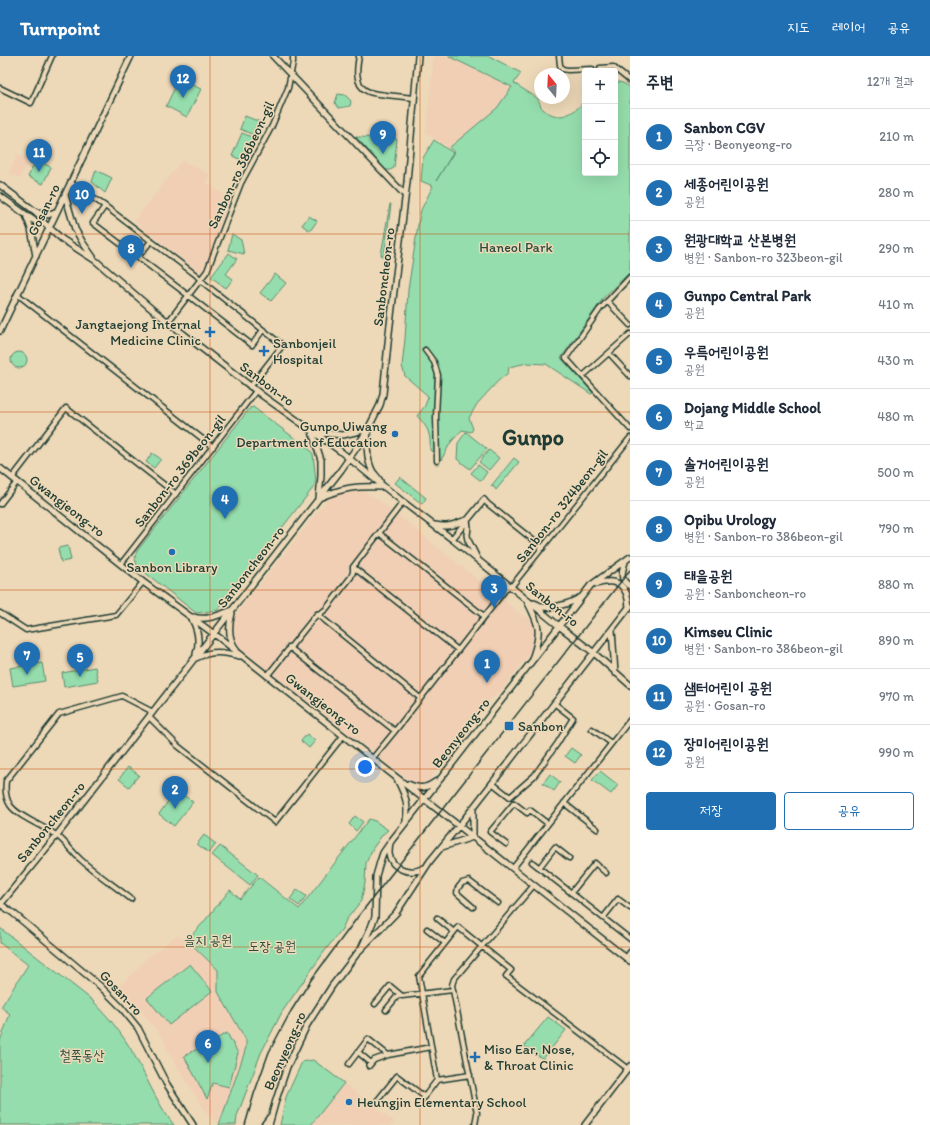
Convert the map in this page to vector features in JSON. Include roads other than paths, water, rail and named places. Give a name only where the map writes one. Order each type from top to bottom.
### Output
[{"type":"street","points":[[0,88],[31,102],[52,56]]},
{"type":"street","name":"Gosan-ro","points":[[0,331],[131,56]]},
{"type":"street","points":[[273,56],[405,195]]},
{"type":"street","name":"Sanbon-ro 386beon-gil","points":[[168,322],[207,271],[241,183],[272,126],[288,88],[293,56]]},
{"type":"street","points":[[359,56],[357,72],[358,78],[366,91],[414,98]]},
{"type":"street","name":"Sanboncheon-ro","points":[[0,904],[57,835],[319,499],[349,459],[368,429],[380,405],[383,394],[405,195],[418,56]]},
{"type":"street","points":[[560,56],[560,65],[562,69],[582,69]]},
{"type":"street","points":[[618,71],[630,81]]},
{"type":"street","points":[[71,183],[105,206],[151,241],[282,344],[282,346],[250,386]]},
{"type":"street","points":[[0,185],[36,212],[43,222]]},
{"type":"street","points":[[65,195],[75,229],[96,261]]},
{"type":"street","name":"Sanbon-ro","points":[[0,196],[36,222],[43,222],[62,239],[96,261],[168,322],[256,391],[349,459],[452,539],[594,653],[615,673],[630,684]]},
{"type":"street","points":[[105,206],[93,223],[252,345],[264,330]]},
{"type":"street","points":[[36,212],[48,215],[57,211]]},
{"type":"street","points":[[25,214],[31,229],[36,256]]},
{"type":"street","points":[[138,257],[151,241]]},
{"type":"street","points":[[630,277],[600,309],[566,358],[630,428]]},
{"type":"street","points":[[17,294],[213,447]]},
{"type":"street","points":[[608,301],[630,326]]},
{"type":"street","points":[[583,376],[630,334]]},
{"type":"street","points":[[425,350],[434,362],[438,375],[436,416],[437,461]]},
{"type":"street","points":[[609,353],[630,376]]},
{"type":"street","name":"Sanbon-ro 369beon-gil","points":[[120,564],[256,391]]},
{"type":"street","points":[[12,478],[66,408],[176,494]]},
{"type":"street","points":[[319,499],[321,460],[312,432],[344,435],[368,429],[368,451],[372,470],[384,487]]},
{"type":"street","name":"Sanbon-ro 324beon-gil","points":[[372,759],[484,616],[543,548],[630,438]]},
{"type":"street","name":"Gwangjeong-ro","points":[[0,468],[143,582],[243,656],[628,959]]},
{"type":"street","points":[[0,504],[17,482]]},
{"type":"street","points":[[319,499],[330,493],[348,488],[366,486],[384,487]]},
{"type":"street","points":[[452,539],[484,500],[543,548]]},
{"type":"street","points":[[267,676],[316,614],[321,613],[326,609],[351,577],[353,572],[352,567],[403,502]]},
{"type":"street","points":[[433,524],[453,526],[467,520]]},
{"type":"street","points":[[467,520],[468,540],[478,560]]},
{"type":"street","points":[[379,533],[484,616]]},
{"type":"street","name":"Beonyeong-ro","points":[[359,951],[375,917],[376,876],[381,857],[390,842],[590,585],[625,562],[630,557]]},
{"type":"street","points":[[625,562],[622,571],[622,578],[626,584],[630,586]]},
{"type":"street","points":[[352,567],[458,650]]},
{"type":"street","points":[[0,612],[26,630],[116,615],[143,582]]},
{"type":"street","points":[[590,585],[603,582],[614,582],[621,584],[626,591],[630,607]]},
{"type":"street","points":[[526,599],[544,607],[551,607],[576,600],[583,595]]},
{"type":"street","points":[[526,599],[537,620],[539,632],[538,643],[532,660]]},
{"type":"street","name":"Beonyeong-ro","points":[[269,1125],[288,1067],[307,1025],[332,986],[359,951],[396,913],[425,868],[441,847],[630,607]]},
{"type":"street","points":[[191,617],[199,619],[211,618],[233,610]]},
{"type":"street","points":[[233,610],[230,621],[230,635],[234,646],[243,656]]},
{"type":"street","points":[[316,614],[420,698]]},
{"type":"street","points":[[191,617],[195,624],[198,640],[198,649],[195,658]]},
{"type":"street","points":[[612,630],[615,673]]},
{"type":"street","points":[[289,647],[395,731]]},
{"type":"street","points":[[195,658],[204,654],[218,652],[243,656]]},
{"type":"street","points":[[131,899],[80,859],[57,835],[15,810],[9,803],[5,793],[6,781],[58,714],[122,696],[153,712]]},
{"type":"street","points":[[492,783],[510,797],[534,776],[557,744],[573,718],[554,703]]},
{"type":"street","points":[[149,717],[178,746],[275,822],[343,736]]},
{"type":"street","points":[[513,868],[629,722]]},
{"type":"street","points":[[592,728],[611,744]]},
{"type":"street","points":[[397,778],[412,786],[420,788],[430,786],[441,778]]},
{"type":"street","points":[[397,778],[407,802],[408,810],[406,821]]},
{"type":"street","points":[[506,844],[490,832],[514,803],[527,813],[530,810],[548,824]]},
{"type":"street","points":[[564,803],[597,829]]},
{"type":"street","points":[[441,847],[473,837],[473,808]]},
{"type":"street","points":[[390,842],[390,857],[397,866],[409,872],[425,868]]},
{"type":"street","points":[[539,868],[555,847],[569,858]]},
{"type":"street","points":[[532,862],[630,939]]},
{"type":"street","points":[[571,893],[595,863],[606,872]]},
{"type":"street","points":[[473,907],[457,893],[458,888],[462,883],[470,881],[498,903]]},
{"type":"street","points":[[475,1125],[477,1113],[452,984],[454,979],[534,885]]},
{"type":"street","points":[[603,918],[618,899],[630,908]]},
{"type":"street","name":"Gosan-ro","points":[[0,904],[13,913],[100,986],[120,1006],[138,1028],[166,1083],[193,1125]]},
{"type":"street","points":[[437,918],[454,932]]},
{"type":"street","points":[[377,1101],[397,1076],[424,1099],[437,1080],[419,976],[458,926],[511,970],[506,976],[629,1068],[585,1125]]},
{"type":"street","points":[[428,929],[445,943]]},
{"type":"street","points":[[628,959],[630,952]]},
{"type":"street","points":[[374,1004],[390,986],[402,996],[454,990]]},
{"type":"street","points":[[386,1010],[399,994]]},
{"type":"street","points":[[349,1064],[368,1039],[388,1055]]},
{"type":"street","points":[[358,1052],[370,1064],[374,1060],[388,1055],[431,1047]]},
{"type":"street","points":[[437,1080],[470,1075]]},
{"type":"street","points":[[264,1125],[272,1115]]},
{"type":"street","points":[[272,1115],[272,1125]]},
{"type":"railway","points":[[245,1125],[269,1052],[291,1011],[311,980],[357,918],[630,570]]},
{"type":"place","name":"장미어린이공원","points":[[183,98]]},
{"type":"place","name":"태을공원","points":[[383,154]]},
{"type":"place","name":"샘터어린이 공원","points":[[39,172]]},
{"type":"place","name":"Kimseu Clinic","points":[[82,214]]},
{"type":"place","name":"Opibu Urology","points":[[131,268]]},
{"type":"place","name":"Jangtaejong Internal Medicine Clinic","points":[[210,332]]},
{"type":"place","name":"Sanbonjeil Hospital","points":[[264,351]]},
{"type":"place","name":"Gunpo Uiwang Department of Education","points":[[395,434]]},
{"type":"place","name":"Gunpo Central Park","points":[[225,519]]},
{"type":"place","name":"Sanbon Library","points":[[172,552]]},
{"type":"place","name":"원광대학교 산본병원","points":[[494,608]]},
{"type":"place","name":"솔거어린이공원","points":[[27,675]]},
{"type":"place","name":"우륵어린이공원","points":[[80,677]]},
{"type":"place","name":"Sanbon CGV","points":[[487,683]]},
{"type":"place","name":"Sanbon","points":[[509,726]]},
{"type":"place","name":"세종어린이공원","points":[[175,809]]},
{"type":"place","name":"Miso Ear, Nose, & Throat Clinic","points":[[475,1057]]},
{"type":"place","name":"Dojang Middle School","points":[[208,1063]]},
{"type":"place","name":"Heungjin Elementary School","points":[[349,1102]]},
{"type":"district","name":"Gunpo","points":[[533,437]]},
{"type":"park label","name":"Haneol Park","points":[[516,247]]},
{"type":"park label","name":"을지 공원","points":[[208,940]]},
{"type":"park label","name":"도장 공원","points":[[272,946]]},
{"type":"park label","name":"철쭉동산","points":[[82,1055]]}]
